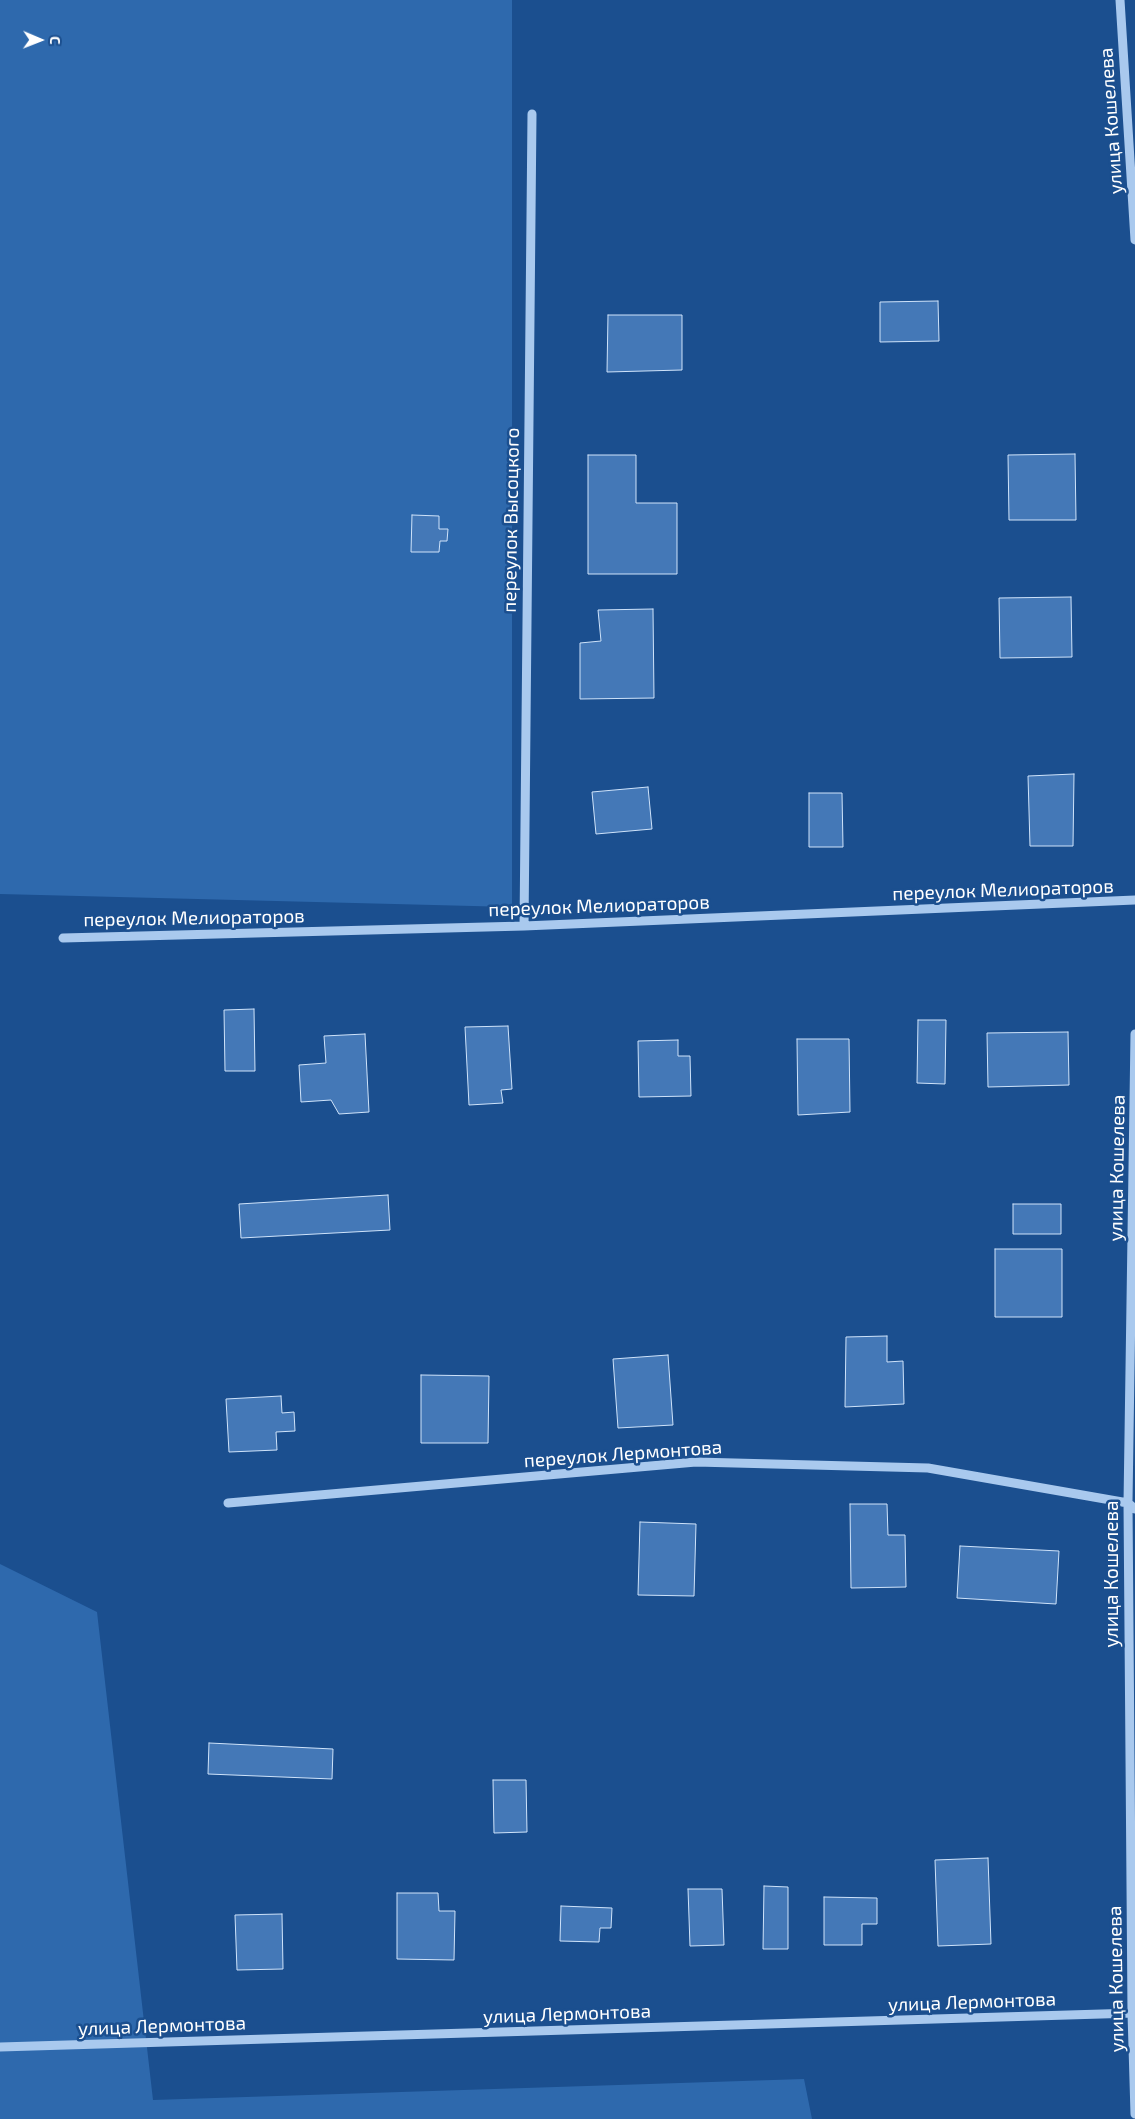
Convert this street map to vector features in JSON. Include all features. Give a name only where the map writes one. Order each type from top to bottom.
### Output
[{"type":"street","name":"улица Кошелева","points":[[1120,0],[1135,240]]},
{"type":"street","name":"переулок Высоцкого","points":[[524,926],[532,114]]},
{"type":"street","name":"переулок Мелиораторов","points":[[63,938],[524,926],[1135,900]]},
{"type":"street","name":"улица Кошелева","points":[[1135,1034],[1131,1506],[1135,2114]]},
{"type":"street","name":"переулок Лермонтова","points":[[228,1503],[696,1462],[928,1468],[1131,1506]]},
{"type":"street","name":"улица Лермонтова","points":[[0,2048],[1134,2013]]},
{"type":"shaded area","points":[[0,0],[512,0],[512,907],[0,894]]},
{"type":"shaded area","points":[[0,1564],[97,1612],[153,2100],[804,2079],[812,2119],[0,2119]]},
{"type":"building","points":[[938,301],[939,341],[880,342],[880,302]]},
{"type":"building","points":[[608,315],[682,315],[682,370],[607,372]]},
{"type":"building","points":[[1075,454],[1076,520],[1009,520],[1008,455]]},
{"type":"building","points":[[588,455],[636,455],[636,503],[677,503],[677,574],[588,574]]},
{"type":"building","points":[[412,515],[439,516],[439,529],[448,529],[447,541],[440,541],[439,552],[411,552]]},
{"type":"building","points":[[1071,597],[1072,657],[1000,658],[999,598]]},
{"type":"building","points":[[653,609],[654,698],[580,699],[580,643],[601,641],[598,610]]},
{"type":"building","points":[[1074,774],[1073,846],[1030,846],[1028,776]]},
{"type":"building","points":[[648,787],[652,829],[596,834],[592,792]]},
{"type":"building","points":[[809,793],[842,793],[843,847],[809,847]]},
{"type":"building","points":[[254,1009],[255,1071],[225,1071],[224,1010]]},
{"type":"building","points":[[918,1020],[946,1020],[945,1084],[917,1083]]},
{"type":"building","points":[[508,1026],[512,1089],[501,1090],[503,1103],[469,1105],[465,1027]]},
{"type":"building","points":[[1068,1032],[1069,1085],[988,1087],[987,1033]]},
{"type":"building","points":[[365,1034],[369,1112],[339,1114],[331,1100],[301,1102],[299,1065],[326,1063],[324,1036]]},
{"type":"building","points":[[797,1039],[849,1039],[850,1112],[798,1115]]},
{"type":"building","points":[[678,1040],[678,1056],[690,1056],[691,1096],[639,1097],[638,1041]]},
{"type":"building","points":[[388,1195],[390,1230],[241,1238],[239,1204]]},
{"type":"building","points":[[1013,1204],[1061,1204],[1061,1234],[1013,1234]]},
{"type":"building","points":[[995,1249],[1062,1249],[1062,1317],[995,1317]]},
{"type":"building","points":[[887,1336],[887,1362],[903,1361],[904,1404],[845,1407],[846,1337]]},
{"type":"building","points":[[668,1355],[673,1425],[618,1428],[613,1359]]},
{"type":"building","points":[[421,1375],[489,1376],[488,1443],[421,1443]]},
{"type":"building","points":[[281,1396],[282,1413],[294,1412],[295,1431],[276,1432],[277,1450],[229,1452],[226,1399]]},
{"type":"building","points":[[850,1504],[887,1504],[888,1535],[905,1535],[906,1587],[851,1588]]},
{"type":"building","points":[[640,1522],[696,1524],[694,1596],[638,1595]]},
{"type":"building","points":[[960,1546],[1059,1551],[1056,1604],[957,1598]]},
{"type":"building","points":[[209,1743],[333,1749],[332,1779],[208,1774]]},
{"type":"building","points":[[493,1780],[526,1780],[527,1832],[494,1833]]},
{"type":"building","points":[[988,1858],[991,1944],[938,1946],[935,1860]]},
{"type":"building","points":[[764,1886],[788,1887],[788,1949],[763,1949]]},
{"type":"building","points":[[688,1889],[722,1889],[724,1945],[690,1946]]},
{"type":"building","points":[[397,1893],[438,1893],[439,1911],[455,1911],[454,1960],[397,1959]]},
{"type":"building","points":[[824,1897],[877,1898],[877,1924],[862,1924],[862,1945],[824,1945]]},
{"type":"building","points":[[561,1906],[612,1908],[611,1928],[600,1928],[599,1942],[560,1941]]},
{"type":"building","points":[[282,1914],[283,1969],[237,1970],[235,1915]]}]
